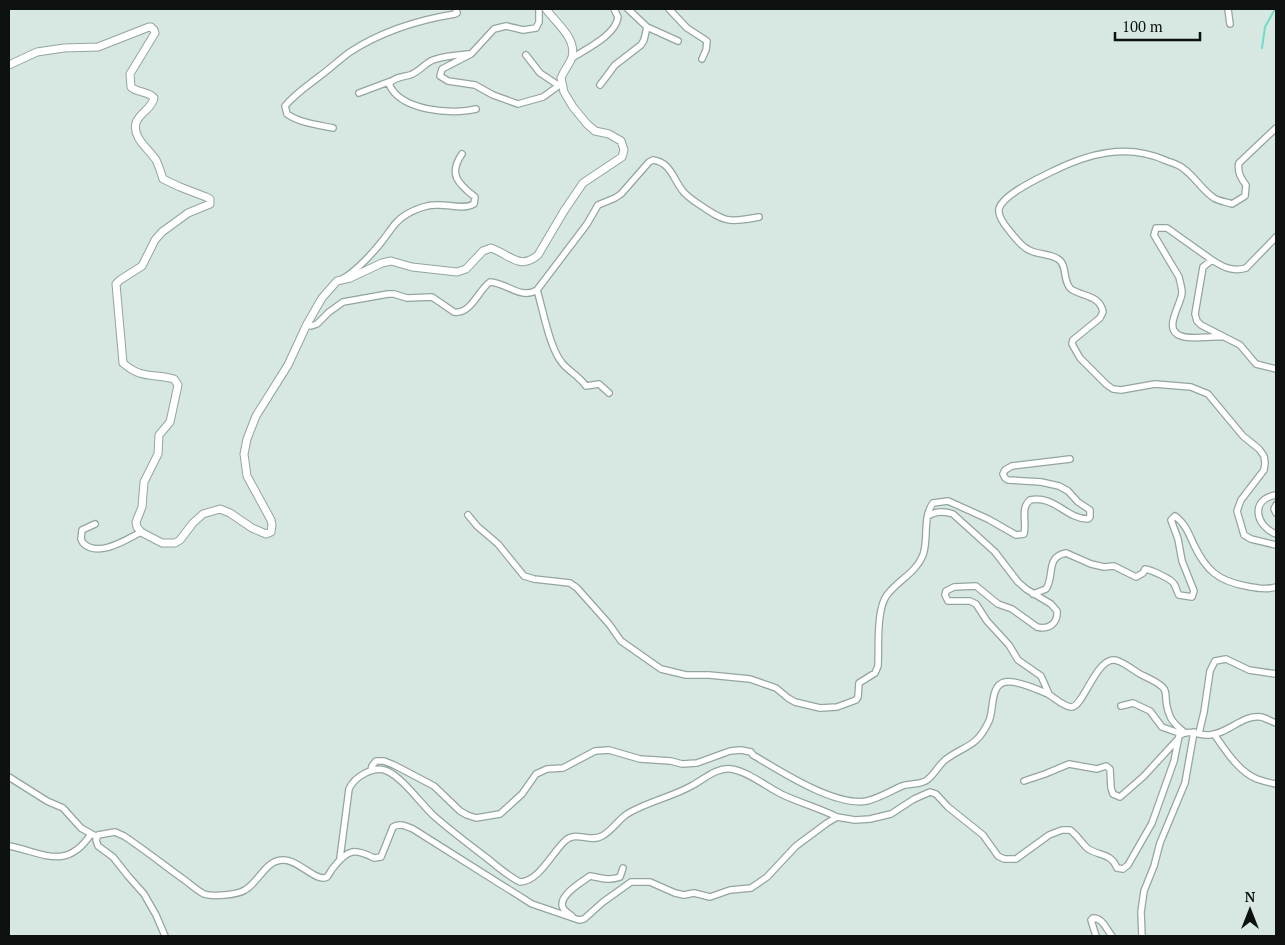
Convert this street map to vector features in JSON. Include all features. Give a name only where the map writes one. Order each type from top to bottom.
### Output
[{"type":"street","points":[[333,128],[291,117],[287,114],[285,106],[304,86],[319,77],[349,52],[370,40],[413,23],[455,14],[457,13],[456,9]]},
{"type":"street","points":[[539,9],[539,22],[536,28],[522,30],[506,26],[494,29],[471,54],[442,69],[440,76],[448,81],[475,85],[493,95],[518,104],[543,97],[560,85],[562,74],[572,58],[607,35],[614,27],[618,17],[614,9]]},
{"type":"street","points":[[546,9],[571,43],[572,58]]},
{"type":"street","points":[[628,9],[647,27],[678,41]]},
{"type":"street","points":[[668,9],[687,28],[707,41],[702,59]]},
{"type":"street","points":[[1228,9],[1230,24]]},
{"type":"street","points":[[600,85],[615,65],[641,45],[647,27]]},
{"type":"street","points":[[9,65],[37,52],[64,48],[98,47],[148,28],[153,28],[154,33],[130,74],[131,87],[134,91],[149,94],[154,98],[153,102],[138,119],[135,130],[138,138],[158,163],[163,179],[210,200],[210,204],[206,207],[188,213],[162,232],[151,246],[142,266],[116,284],[123,363],[146,376],[174,379],[178,385],[170,422],[159,435],[158,454],[144,482],[142,507],[136,522],[141,532],[162,543],[180,540],[193,523],[203,514],[220,509],[230,513],[258,532],[266,534],[271,532],[272,525],[270,520],[247,476],[244,454],[247,439],[256,416],[288,365],[307,324],[322,298],[337,281],[350,274],[383,240],[396,221],[424,206],[468,206],[474,204],[475,197],[460,186],[456,176],[456,163],[462,154]]},
{"type":"street","points":[[359,93],[412,74],[434,60],[471,54]]},
{"type":"street","points":[[337,281],[350,278],[382,263],[391,261],[412,267],[457,272],[466,269],[483,251],[491,248],[519,262],[533,260],[583,184],[622,156],[624,150],[621,141],[609,134],[595,131],[573,107],[560,85],[540,73],[526,55]]},
{"type":"street","points":[[391,81],[389,84],[396,94],[412,104],[434,110],[459,112],[476,109]]},
{"type":"street","points":[[1276,128],[1239,163],[1240,178],[1246,186],[1245,196],[1232,204],[1215,199],[1184,168],[1149,154],[1120,151],[1104,152],[1070,163],[1020,189],[1006,199],[1000,206],[999,211],[1004,224],[1026,249],[1034,253],[1058,258],[1068,285],[1072,289],[1100,303],[1103,312],[1100,318],[1074,340],[1072,344],[1080,358],[1106,385],[1121,390],[1148,385],[1183,386],[1208,394],[1248,442],[1264,456],[1264,470],[1241,500],[1237,511],[1244,536],[1276,546]]},
{"type":"street","points":[[307,324],[311,326],[317,324],[343,302],[376,295],[394,294],[407,298],[432,297],[458,313],[466,308],[490,282],[522,294],[532,293],[537,290],[587,224],[598,205],[621,194],[651,160],[663,162],[682,191],[720,219],[742,221],[759,217]]},
{"type":"street","points":[[1225,337],[1183,337],[1173,330],[1174,319],[1182,294],[1181,284],[1154,235],[1156,228],[1167,228],[1226,269],[1246,268],[1276,237]]},
{"type":"street","points":[[1212,260],[1201,270],[1195,318],[1201,325],[1240,345],[1256,364],[1276,369]]},
{"type":"street","points":[[537,290],[553,345],[563,364],[576,374],[586,386],[599,384],[610,393]]},
{"type":"street","points":[[468,515],[477,526],[498,544],[524,576],[570,583],[577,588],[621,641],[661,668],[686,675],[750,679],[776,688],[788,698],[802,705],[829,708],[846,705],[856,700],[859,683],[875,673],[878,666],[880,614],[883,603],[886,595],[909,575],[921,560],[924,553],[928,516],[933,503],[948,501],[1021,536],[1025,530],[1026,503],[1030,500],[1035,499],[1055,503],[1082,519],[1088,519],[1090,517],[1090,510],[1078,502],[1064,488],[1047,483],[1008,480],[1003,474],[1005,470],[1012,466],[1070,459]]},
{"type":"street","points":[[1276,495],[1266,498],[1258,510],[1258,518],[1261,524],[1270,532],[1276,534]]},
{"type":"street","points":[[1276,505],[1274,509],[1276,513]]},
{"type":"street","points":[[928,516],[937,512],[953,514],[995,552],[1018,582],[1033,594],[1051,604],[1057,611],[1058,617],[1049,627],[1037,627],[1012,609],[998,604],[976,586],[949,589],[945,595],[948,600],[970,600],[976,604],[987,621],[1009,645],[1018,660],[1042,676],[1048,694]]},
{"type":"street","points":[[1033,594],[1046,589],[1056,556],[1066,553],[1096,566],[1114,566],[1136,577],[1143,573],[1145,569],[1151,570],[1174,583],[1179,595],[1192,597],[1194,591],[1182,561],[1178,539],[1171,520],[1175,516],[1185,527],[1206,566],[1214,574],[1236,584],[1263,589],[1276,587]]},
{"type":"street","points":[[95,524],[86,527],[80,534],[83,543],[92,548],[108,547],[125,541],[141,532]]},
{"type":"street","points":[[1142,936],[1141,912],[1144,891],[1154,866],[1160,843],[1184,783],[1204,712],[1212,665],[1215,662],[1226,659],[1249,670],[1276,674]]},
{"type":"street","points":[[371,770],[376,761],[384,761],[394,765],[434,786],[460,811],[476,818],[500,814],[522,794],[536,774],[547,769],[563,768],[595,751],[609,750],[640,758],[682,764],[697,763],[730,751],[741,750],[751,752],[782,773],[834,797],[868,800],[905,785],[923,783],[944,761],[972,745],[988,724],[993,711],[994,692],[1000,684],[1012,682],[1048,694],[1070,707],[1075,706],[1107,661],[1118,660],[1162,686],[1167,695],[1170,719],[1183,733]]},
{"type":"street","points":[[1121,706],[1133,703],[1150,711],[1162,727],[1183,733],[1214,734],[1252,718],[1261,717],[1276,724]]},
{"type":"street","points":[[1024,781],[1069,764],[1097,769],[1106,766],[1110,769],[1113,794],[1120,798],[1144,776],[1183,733]]},
{"type":"street","points":[[1214,734],[1228,754],[1248,773],[1256,778],[1276,784]]},
{"type":"street","points":[[340,858],[349,789],[352,782],[371,770],[380,769],[388,771],[433,815],[464,841],[520,882],[525,882],[548,863],[553,852],[570,837],[596,838],[602,836],[626,815],[641,806],[691,787],[716,771],[729,768],[739,771],[781,794],[837,817],[855,820],[891,814],[914,799],[933,792],[964,821],[983,835],[1001,857],[1012,860],[1016,859],[1049,835],[1062,830],[1070,830],[1087,848],[1100,852],[1114,861],[1117,868],[1123,869],[1128,866],[1152,823],[1174,761],[1178,740]]},
{"type":"street","points":[[9,777],[63,808],[81,828],[94,835],[98,846],[114,857],[144,894],[165,936]]},
{"type":"street","points":[[9,846],[46,856],[67,855],[80,848],[94,835],[115,832],[124,836],[205,894],[233,895],[241,893],[253,884],[269,866],[280,860],[294,862],[314,876],[322,878],[328,876],[340,858],[346,854],[355,851],[364,852],[374,858],[381,856],[393,827],[397,825],[413,829],[532,904],[578,920],[584,919],[607,898],[635,881],[650,882],[680,894],[694,893],[710,897],[730,890],[751,888],[767,876],[808,836],[837,817]]},
{"type":"street","points":[[574,918],[563,907],[563,899],[566,895],[590,876],[615,879],[620,876],[623,868]]},
{"type":"street","points":[[1096,936],[1091,920],[1093,918],[1101,921],[1112,936]]},
{"type":"waterway","points":[[1262,48],[1265,27],[1275,9]]}]
